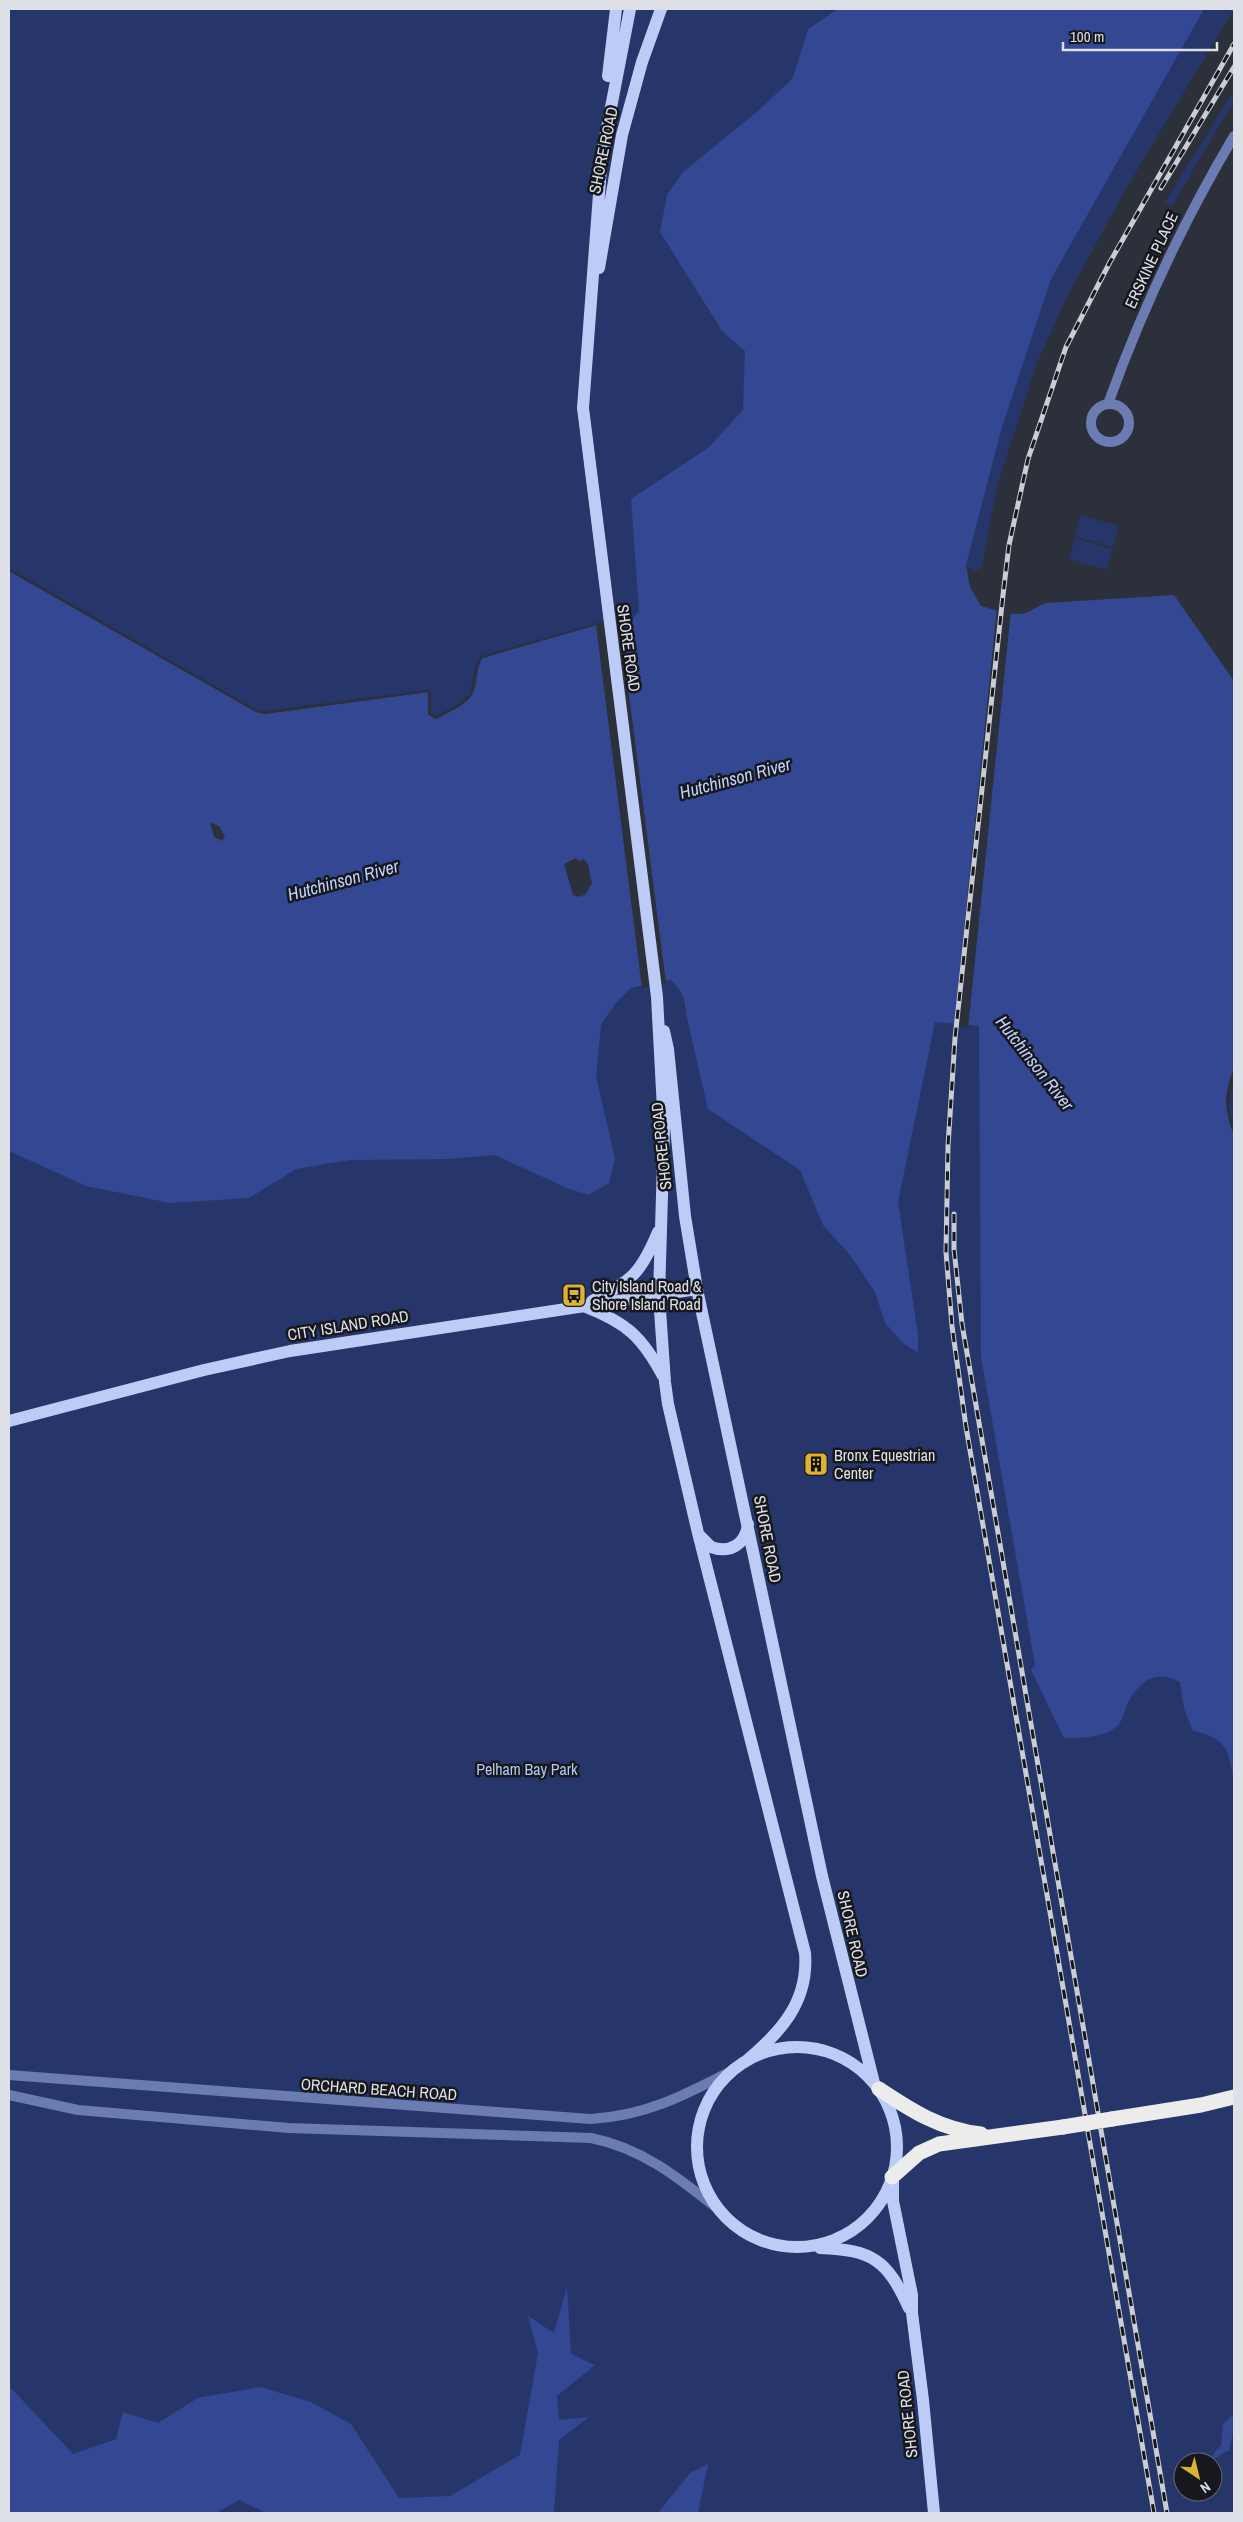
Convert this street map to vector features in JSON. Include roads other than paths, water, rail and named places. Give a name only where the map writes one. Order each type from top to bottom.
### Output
[{"type":"highway","points":[[876,2086],[929,2121],[963,2132],[997,2136]]},
{"type":"highway","points":[[892,2177],[927,2148],[1201,2105],[1234,2097]]},
{"type":"highway","points":[[1201,2105],[1234,2104]]},
{"type":"main road","points":[[602,154],[603,119],[616,9]]},
{"type":"main road","name":"SHORE ROAD","points":[[630,9],[616,73],[602,154],[593,248],[592,302],[583,408],[657,997],[664,1128],[660,1296],[666,1382],[668,1404],[698,1533],[805,1953],[805,1979],[794,2011],[776,2035],[717,2087],[707,2104],[697,2140],[697,2158],[701,2177],[719,2210],[733,2224],[756,2239],[783,2246],[848,2250],[875,2260],[892,2274],[912,2313]]},
{"type":"main road","name":"SHORE ROAD","points":[[592,302],[622,135],[642,62],[661,9]]},
{"type":"main road","name":"SHORE ROAD","points":[[657,997],[668,1049],[685,1216],[698,1289],[822,1876],[876,2086]]},
{"type":"main road","points":[[583,1306],[616,1289],[640,1269],[661,1223]]},
{"type":"main road","name":"CITY ISLAND ROAD","points":[[9,1421],[195,1372],[290,1351],[698,1289]]},
{"type":"main road","points":[[583,1306],[617,1320],[629,1328],[649,1351],[666,1382]]},
{"type":"main road","points":[[698,1533],[711,1548],[730,1548],[739,1544],[745,1537],[748,1521]]},
{"type":"main road","points":[[741,2065],[778,2049],[816,2049],[850,2062],[876,2086],[891,2114],[896,2133],[896,2160],[892,2177],[880,2202],[862,2224],[838,2238],[802,2247]]},
{"type":"main road","name":"SHORE ROAD","points":[[892,2177],[893,2202],[912,2295],[912,2313],[934,2513]]},
{"type":"street","name":"ERSKINE PLACE","points":[[1108,404],[1158,278],[1197,198],[1234,136]]},
{"type":"street","name":"ORCHARD BEACH ROAD","points":[[9,2075],[590,2119],[630,2115],[658,2107],[741,2065]]},
{"type":"street","points":[[9,2095],[78,2110],[280,2127],[590,2138],[620,2145],[652,2160],[719,2210]]},
{"type":"water","name":"Hutchinson River","points":[[838,9],[1204,9],[1051,279],[1001,430],[966,565],[970,587],[981,606],[1011,614],[1023,614],[1046,603],[1174,595],[1234,681],[1234,1067],[1226,1101],[1234,1135],[1234,1783],[1225,1748],[1213,1738],[1193,1731],[1184,1708],[1180,1682],[1165,1677],[1152,1678],[1135,1692],[1128,1702],[1121,1721],[1114,1729],[1101,1735],[1064,1738],[1031,1670],[1035,1665],[981,1357],[979,1026],[935,1022],[898,1202],[918,1335],[918,1353],[904,1344],[885,1323],[875,1292],[850,1255],[823,1225],[800,1170],[708,1109],[684,999],[671,980],[631,988],[616,1003],[601,1025],[596,1076],[615,1159],[609,1183],[588,1195],[567,1188],[495,1155],[447,1159],[350,1160],[296,1169],[249,1198],[170,1203],[86,1186],[9,1151],[9,571],[256,712],[264,714],[428,692],[428,714],[436,719],[456,708],[470,697],[475,689],[482,658],[615,620],[633,619],[639,611],[631,499],[708,448],[743,410],[745,351],[722,331],[660,232],[667,195],[683,172],[758,111],[793,78],[808,29]],"holes":[[[210,822],[220,827],[225,837],[222,841],[214,837]],[[576,858],[579,861],[584,859],[588,864],[592,883],[586,894],[579,897],[573,895],[564,864]]]},
{"type":"water","points":[[567,2287],[571,2354],[595,2365],[557,2396],[559,2420],[589,2417],[559,2440],[554,2513],[266,2513],[239,2500],[216,2513],[9,2513],[9,2386],[73,2454],[116,2439],[123,2412],[158,2423],[198,2398],[260,2387],[311,2402],[351,2424],[399,2498],[450,2496],[520,2455],[538,2353],[528,2316],[554,2333]]},
{"type":"water","points":[[1234,2414],[1234,2427],[1229,2451],[1223,2453],[1215,2452],[1221,2445],[1223,2424]]},
{"type":"water","points":[[708,2464],[698,2513],[658,2513],[690,2473]]},
{"type":"railway","points":[[1154,2513],[966,1427],[952,1326],[946,1252],[948,1146],[955,1038],[1003,595],[1009,545],[1028,459],[1066,347],[1110,262],[1234,44]]},
{"type":"railway","points":[[1161,188],[1234,67]]},
{"type":"railway","points":[[954,1214],[954,1249],[962,1324],[1167,2513]]},
{"type":"place","name":"City Island Road & Shore Island Road","points":[[574,1295]]},
{"type":"place","name":"Bronx Equestrian Center","points":[[816,1464]]},
{"type":"park label","name":"Pelham Bay Park","points":[[527,1769]]}]
